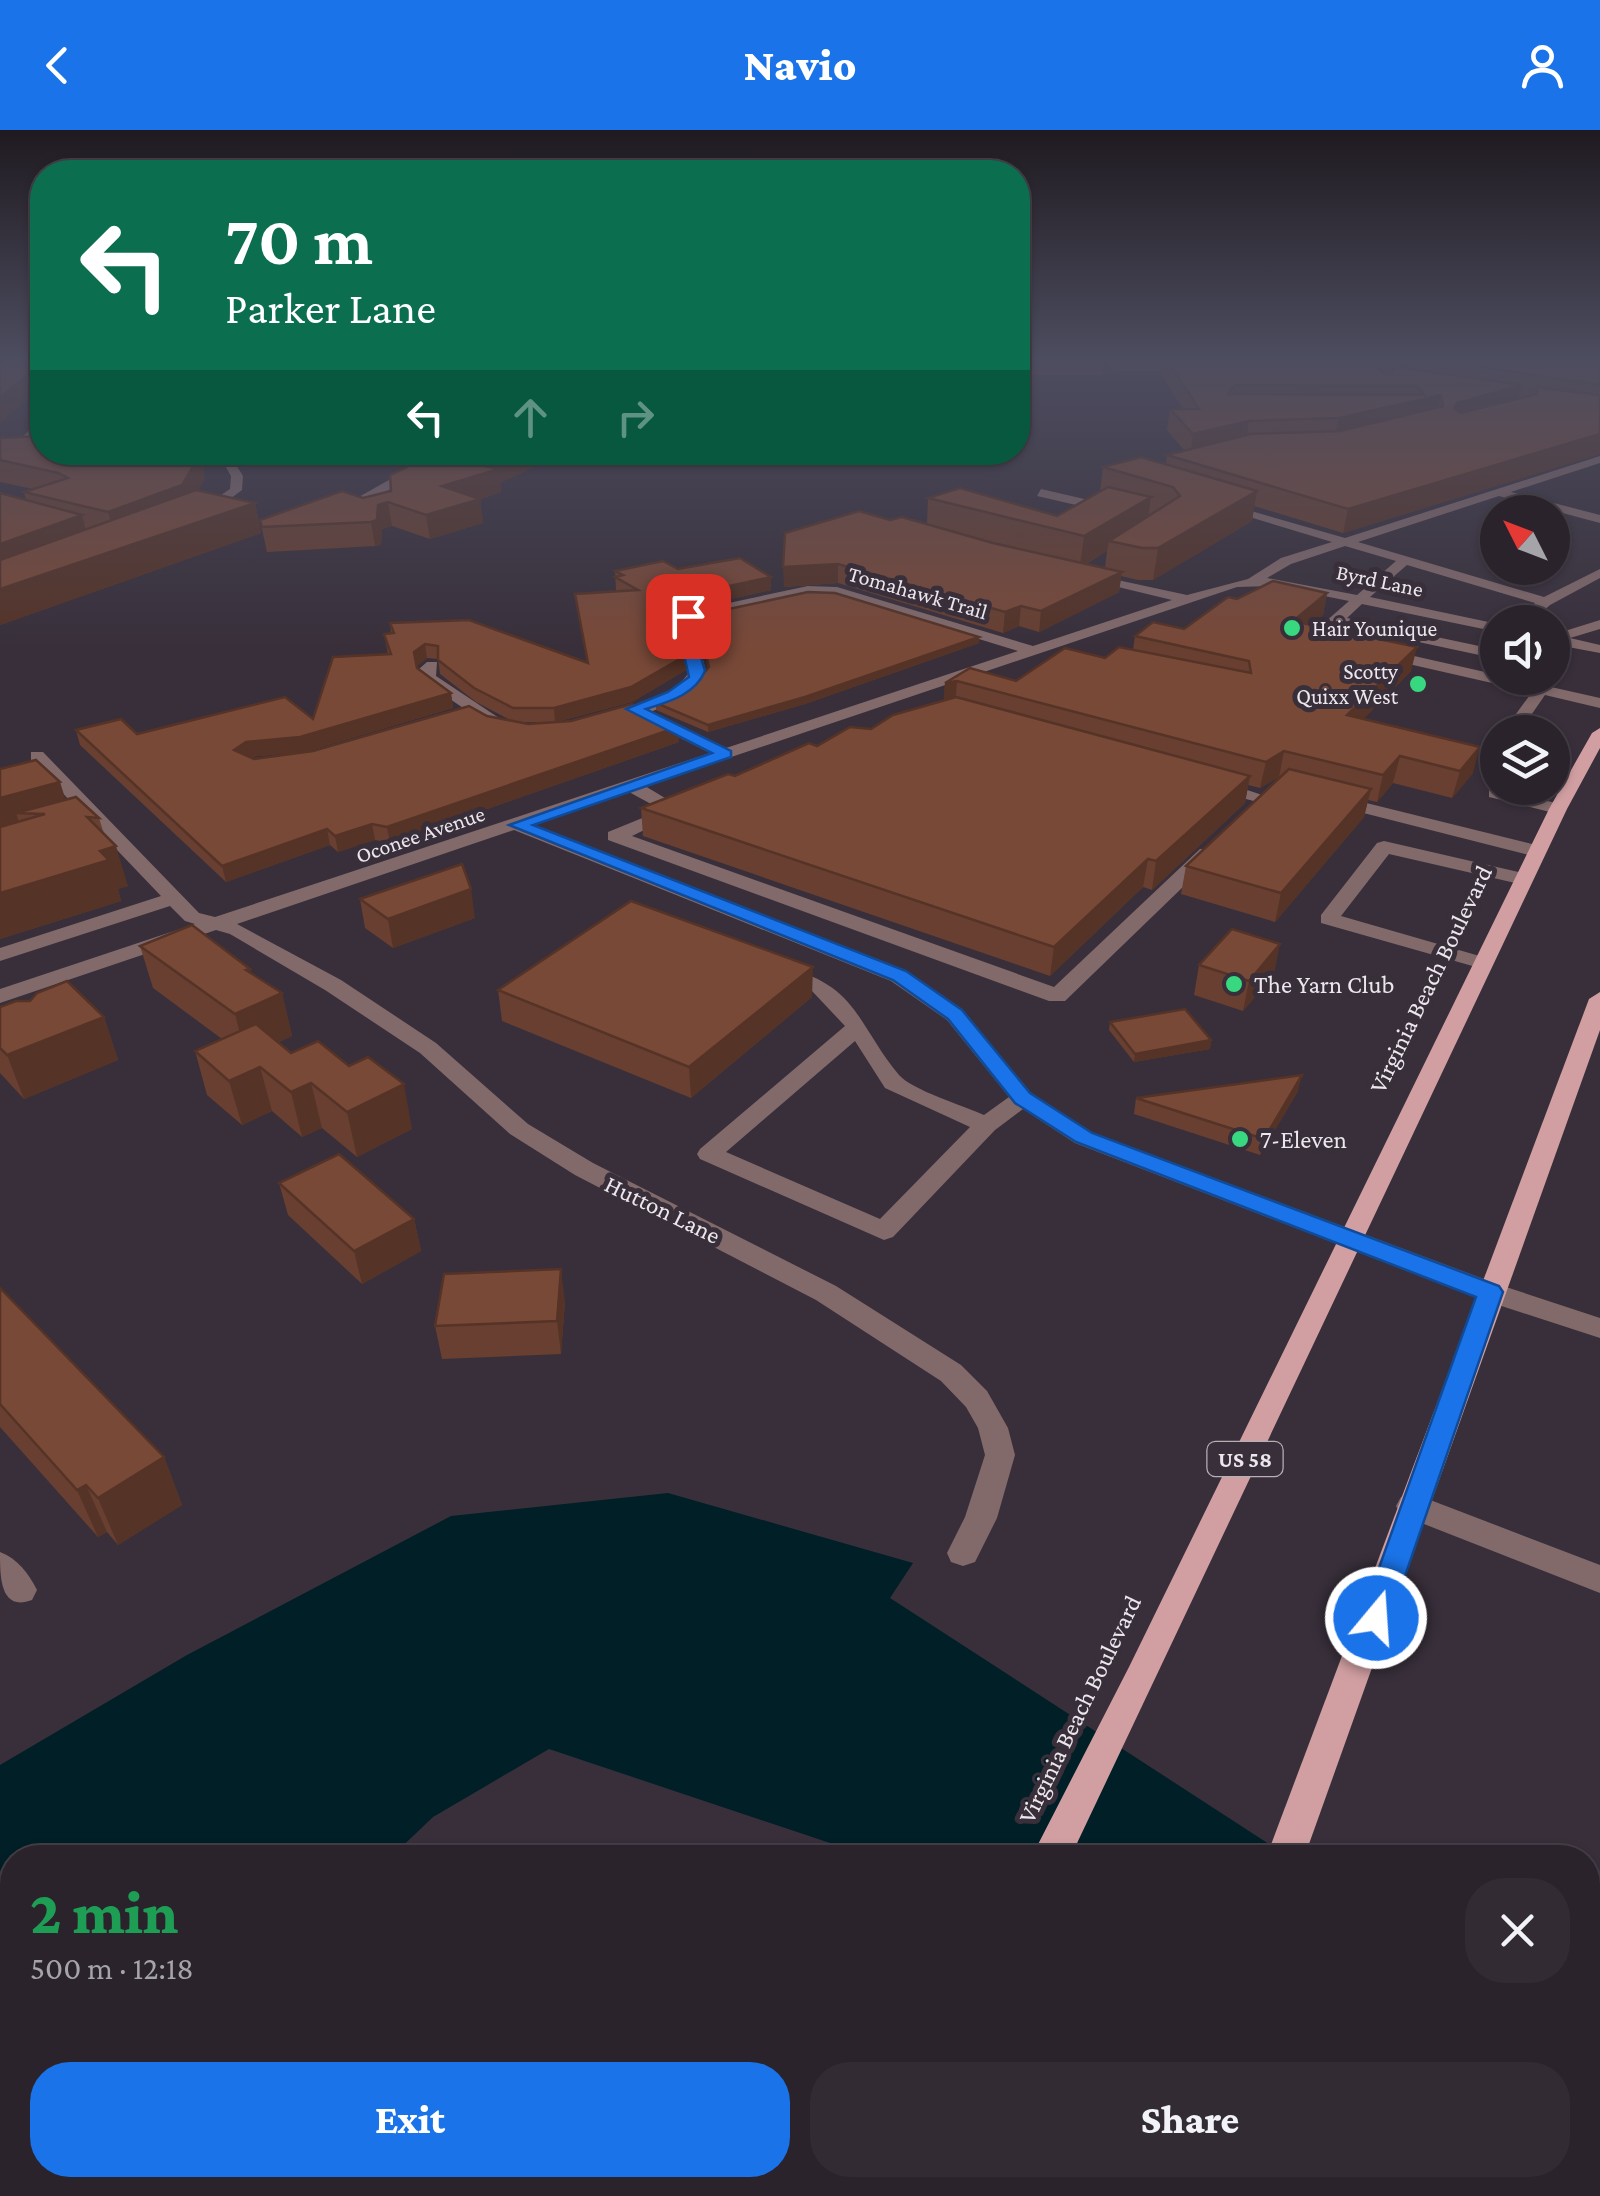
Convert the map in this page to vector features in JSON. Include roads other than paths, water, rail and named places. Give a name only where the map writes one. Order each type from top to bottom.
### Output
[{"type":"main road","name":"Virginia Beach Boulevard","points":[[1057,1845],[1141,1678],[1524,878],[1600,733]]},
{"type":"main road","points":[[1290,1845],[1600,1000]]},
{"type":"street","points":[[1253,581],[1273,566],[1598,462]]},
{"type":"street","points":[[190,518],[222,504],[236,490],[236,476],[226,465]]},
{"type":"street","points":[[387,503],[364,507],[424,465]]},
{"type":"street","points":[[1041,493],[1126,512]]},
{"type":"street","points":[[1502,493],[1600,519]]},
{"type":"street","points":[[1207,499],[1545,602]]},
{"type":"street","points":[[1352,648],[1314,639],[1405,560]]},
{"type":"street","points":[[1084,575],[1100,565]]},
{"type":"street","points":[[1066,571],[1187,599]]},
{"type":"street","points":[[1542,605],[1600,573]]},
{"type":"street","name":"Oconee Avenue","points":[[4,1000],[214,924],[1187,599],[1253,581]]},
{"type":"street","name":"Byrd Lane","points":[[1253,581],[1480,624]]},
{"type":"street","name":"Tomahawk Trail","points":[[586,722],[673,696],[695,679],[698,671],[683,620],[688,616],[808,590],[847,593],[1034,650]]},
{"type":"street","points":[[1336,620],[1480,650]]},
{"type":"street","points":[[1570,634],[1600,624]]},
{"type":"street","points":[[1060,642],[1086,654]]},
{"type":"street","points":[[1570,643],[1600,649]]},
{"type":"street","points":[[1371,652],[1480,667]]},
{"type":"street","points":[[432,665],[427,669],[428,678],[516,732]]},
{"type":"street","points":[[988,666],[1020,674]]},
{"type":"street","points":[[1570,688],[1600,703]]},
{"type":"street","points":[[634,709],[725,754]]},
{"type":"street","points":[[445,720],[476,710]]},
{"type":"street","points":[[805,728],[833,742]]},
{"type":"street","name":"Hutton Lane","points":[[36,756],[91,824],[192,917],[236,930],[412,1038],[518,1129],[584,1170],[826,1293],[952,1373],[977,1399],[993,1428],[1000,1454],[981,1518],[963,1553]]},
{"type":"street","points":[[1192,779],[1265,799]]},
{"type":"street","points":[[629,785],[685,806],[615,836],[1058,996],[1224,838]]},
{"type":"street","points":[[1314,795],[1538,851]]},
{"type":"street","points":[[1542,805],[1558,809]]},
{"type":"street","points":[[517,825],[664,892],[842,949],[924,990],[968,1029],[1023,1098],[1084,1138],[1490,1292],[1600,1328]]},
{"type":"street","points":[[1483,962],[1328,919],[1384,846],[1524,878]]},
{"type":"street","points":[[0,955],[172,899]]},
{"type":"street","points":[[767,967],[820,986],[858,1027],[893,1083],[986,1126]]},
{"type":"street","points":[[858,1027],[709,1154],[884,1231],[986,1126],[1023,1098]]},
{"type":"street","points":[[1412,1506],[1600,1579]]},
{"type":"water","points":[[668,1493],[913,1563],[890,1598],[1271,1845],[836,1845],[549,1749],[433,1817],[404,1845],[0,1845],[0,1765],[187,1655],[451,1516]]},
{"type":"place","name":"Hair Younique","points":[[1292,628]]},
{"type":"place","name":"Scotty Quixx West","points":[[1418,684]]},
{"type":"place","name":"The Yarn Club","points":[[1234,984]]},
{"type":"place","name":"7-Eleven","points":[[1240,1139]]}]
